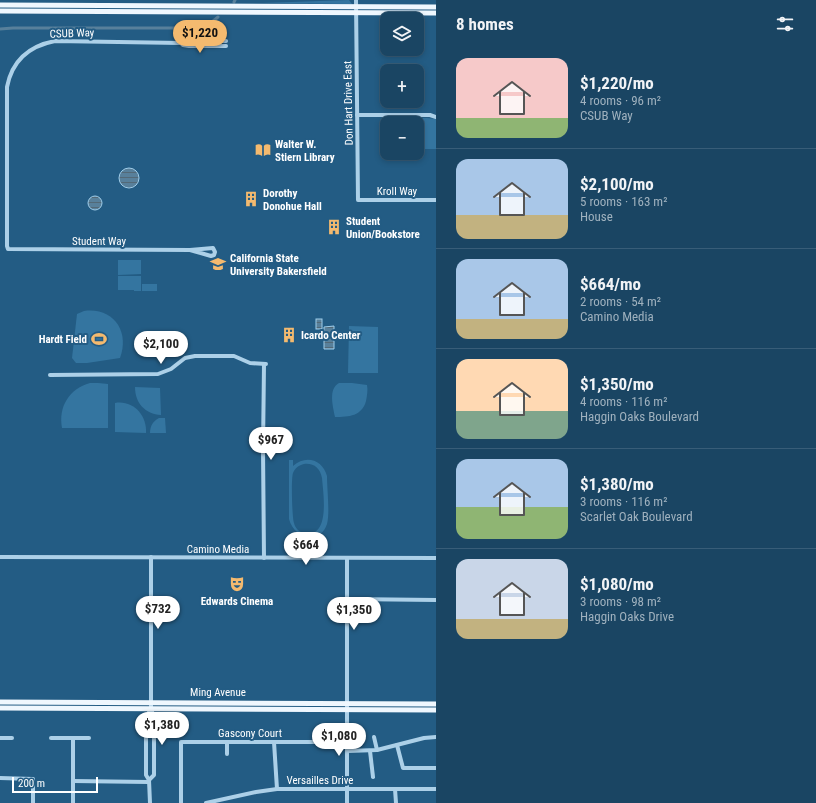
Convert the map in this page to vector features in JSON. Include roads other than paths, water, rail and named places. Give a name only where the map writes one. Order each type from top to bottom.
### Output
[{"type":"main road","points":[[0,5],[436,7]]},
{"type":"main road","points":[[226,12],[230,9],[243,6]]},
{"type":"main road","points":[[0,12],[436,14]]},
{"type":"main road","name":"Ming Avenue","points":[[0,702],[436,704]]},
{"type":"main road","name":"Ming Avenue","points":[[0,708],[436,710]]},
{"type":"street","name":"Don Hart Drive East","points":[[356,0],[358,200]]},
{"type":"street","name":"CSUB Way","points":[[8,249],[6,93],[8,79],[17,62],[31,49],[45,43],[55,41],[180,43],[189,46],[226,44]]},
{"type":"street","points":[[357,115],[430,115],[436,117]]},
{"type":"street","name":"Kroll Way","points":[[358,200],[436,200]]},
{"type":"street","name":"Student Way","points":[[8,249],[190,250],[212,248],[215,252],[214,255],[210,256],[190,250]]},
{"type":"street","points":[[50,375],[158,374],[172,369],[186,358],[195,356],[234,356],[250,363],[265,364],[263,445],[264,558]]},
{"type":"street","name":"Camino Media","points":[[0,557],[436,558]]},
{"type":"street","points":[[149,781],[154,774],[154,717],[151,709],[151,557]]},
{"type":"street","points":[[347,558],[347,803]]},
{"type":"street","points":[[347,599],[436,600]]},
{"type":"street","points":[[150,803],[149,781],[146,775],[146,717],[151,709]]},
{"type":"street","points":[[374,737],[377,750]]},
{"type":"street","points":[[347,751],[377,750],[424,738],[436,737]]},
{"type":"street","points":[[0,738],[12,738]]},
{"type":"street","points":[[51,738],[89,738]]},
{"type":"street","points":[[73,738],[73,803]]},
{"type":"street","name":"Gascony Court","points":[[181,803],[181,742],[318,742]]},
{"type":"street","points":[[227,742],[227,754]]},
{"type":"street","points":[[274,742],[277,789]]},
{"type":"street","points":[[397,745],[403,768],[436,768]]},
{"type":"street","points":[[370,751],[373,778]]},
{"type":"street","points":[[0,778],[33,779],[33,803]]},
{"type":"street","points":[[73,781],[149,781]]},
{"type":"street","name":"Versailles Drive","points":[[206,803],[277,789],[436,789]]},
{"type":"street","points":[[395,789],[396,803]]},
{"type":"waterway","points":[[0,29],[199,28],[212,22],[218,17]]},
{"type":"place","name":"Walter W. Stiern Library","points":[[263,150]]},
{"type":"place","name":"Dorothy Donohue Hall","points":[[251,199]]},
{"type":"place","name":"Student Union/Bookstore","points":[[334,227]]},
{"type":"place","name":"California State University Bakersfield","points":[[218,264]]},
{"type":"place","name":"Icardo Center","points":[[289,335]]},
{"type":"place","name":"Hardt Field","points":[[99,339]]},
{"type":"place","name":"Edwards Cinema","points":[[237,584]]}]
